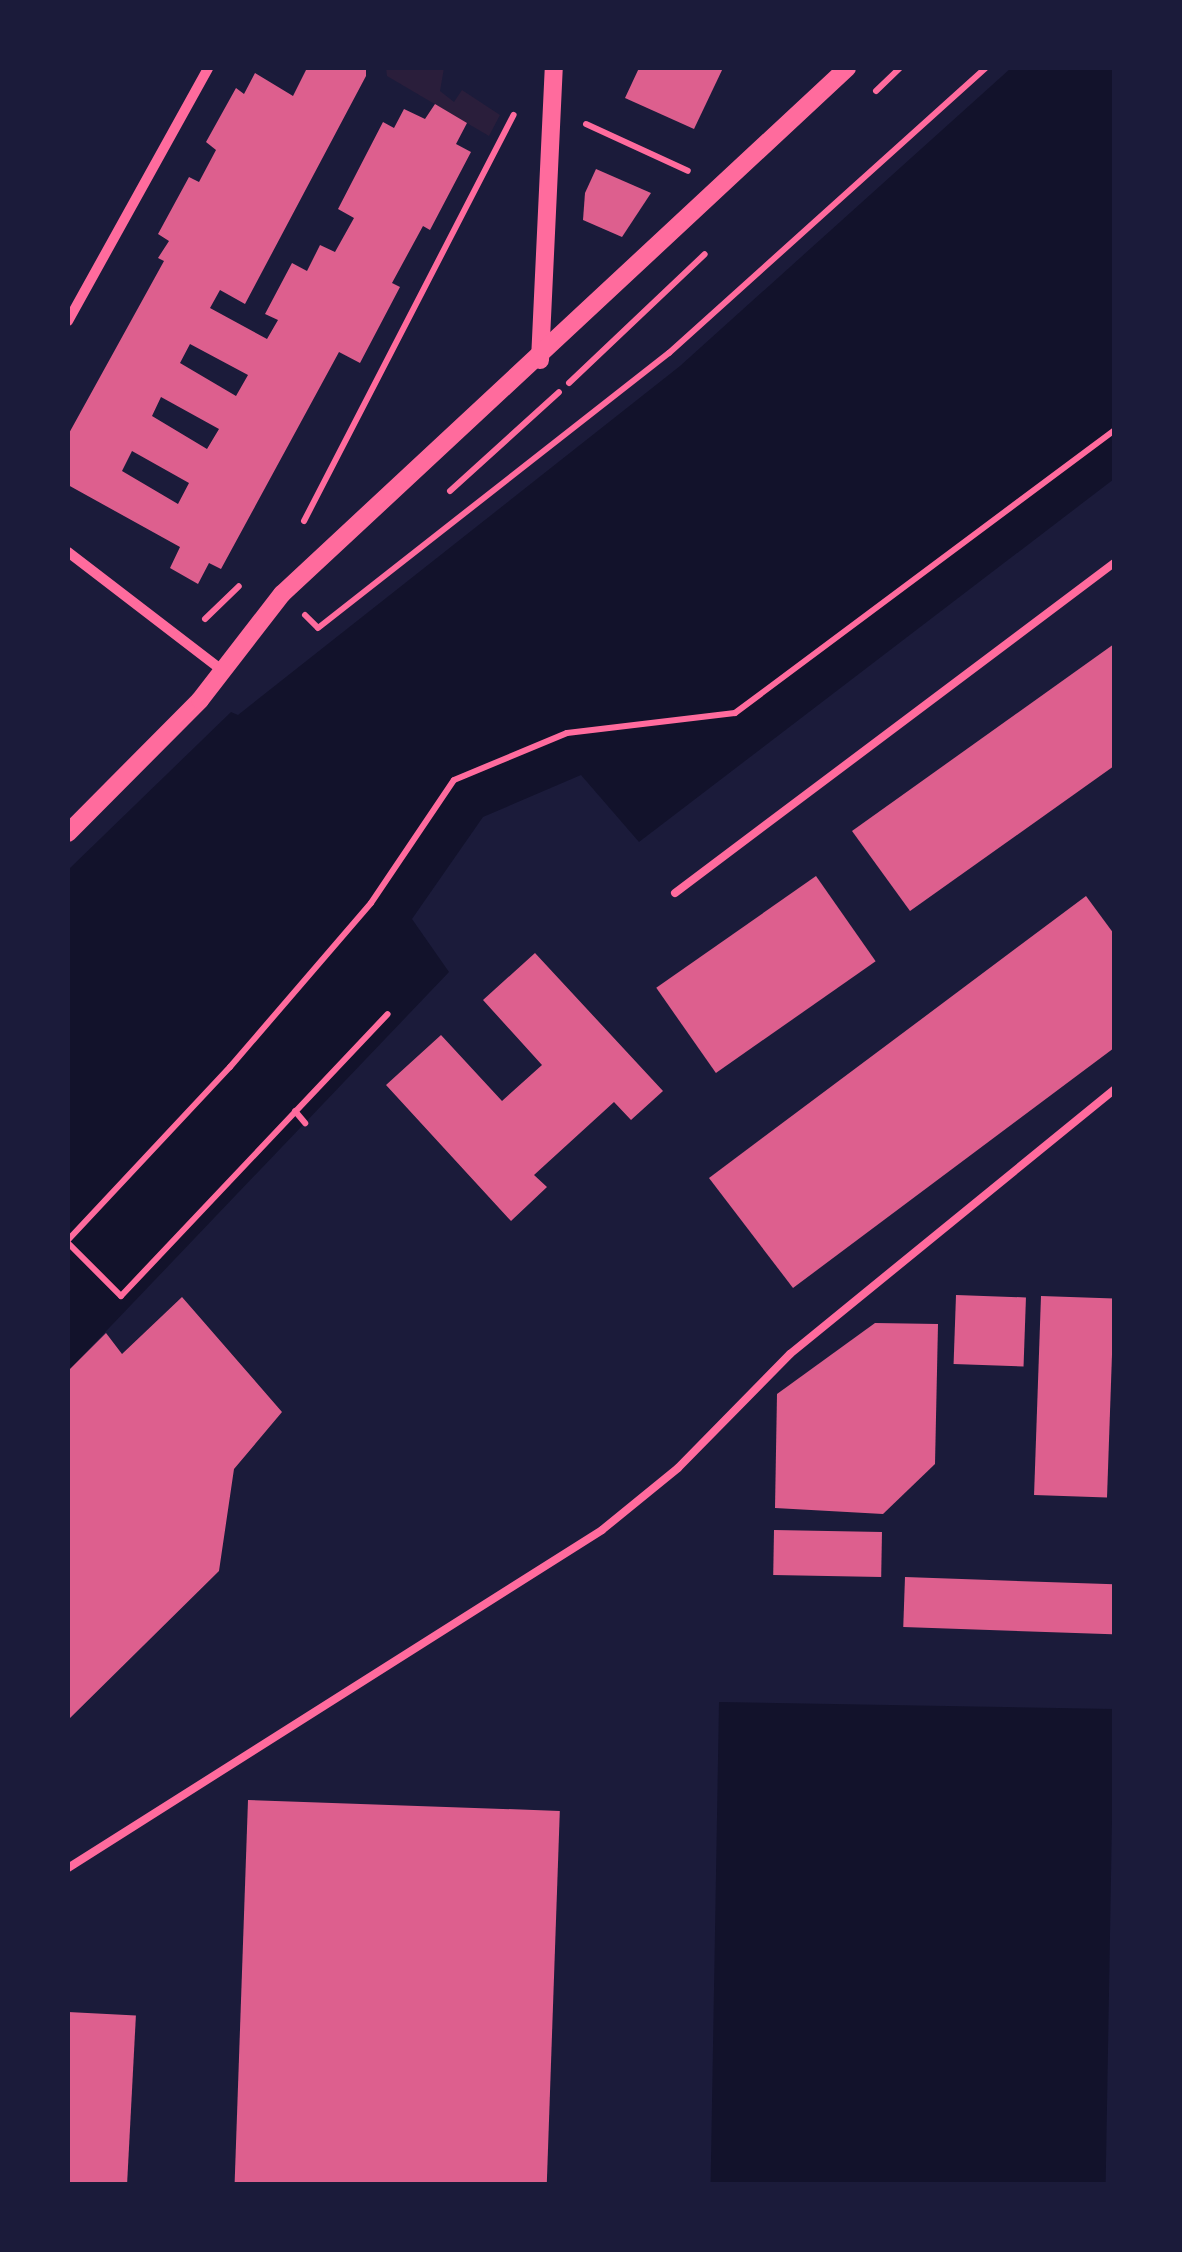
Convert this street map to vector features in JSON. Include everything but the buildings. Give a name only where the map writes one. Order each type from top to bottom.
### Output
[{"type":"street","points":[[68,321],[208,68]]},
{"type":"street","points":[[540,360],[554,68]]},
{"type":"street","points":[[68,833],[222,671],[282,594],[540,360],[847,68]]},
{"type":"street","points":[[68,552],[222,671]]},
{"type":"lane","points":[[675,893],[1114,563]]},
{"type":"lane","points":[[68,1868],[602,1530],[678,1468],[790,1354],[1114,1090]]},
{"type":"path","points":[[318,628],[669,353],[986,68]]},
{"type":"path","points":[[300,528],[523,98]]},
{"type":"path","points":[[587,105],[586,124],[691,172]]},
{"type":"path","points":[[508,440],[714,245]]},
{"type":"path","points":[[388,1014],[122,1296],[68,1241],[230,1067],[371,903],[454,780],[568,733],[735,712],[1114,430]]},
{"type":"path","points":[[204,620],[244,582]]},
{"type":"path","points":[[295,1111],[306,1122]]},
{"type":"shaded area","points":[[386,68],[444,68],[440,91],[454,102],[462,90],[500,115],[489,136],[387,76]]},
{"type":"shaded area","points":[[1011,68],[1114,68],[1114,479],[639,842],[581,775],[483,817],[412,919],[449,972],[68,1371],[68,870],[231,712],[238,715],[680,366]]},
{"type":"shaded area","points":[[719,1702],[1114,1709],[1106,2184],[711,2184]]}]
